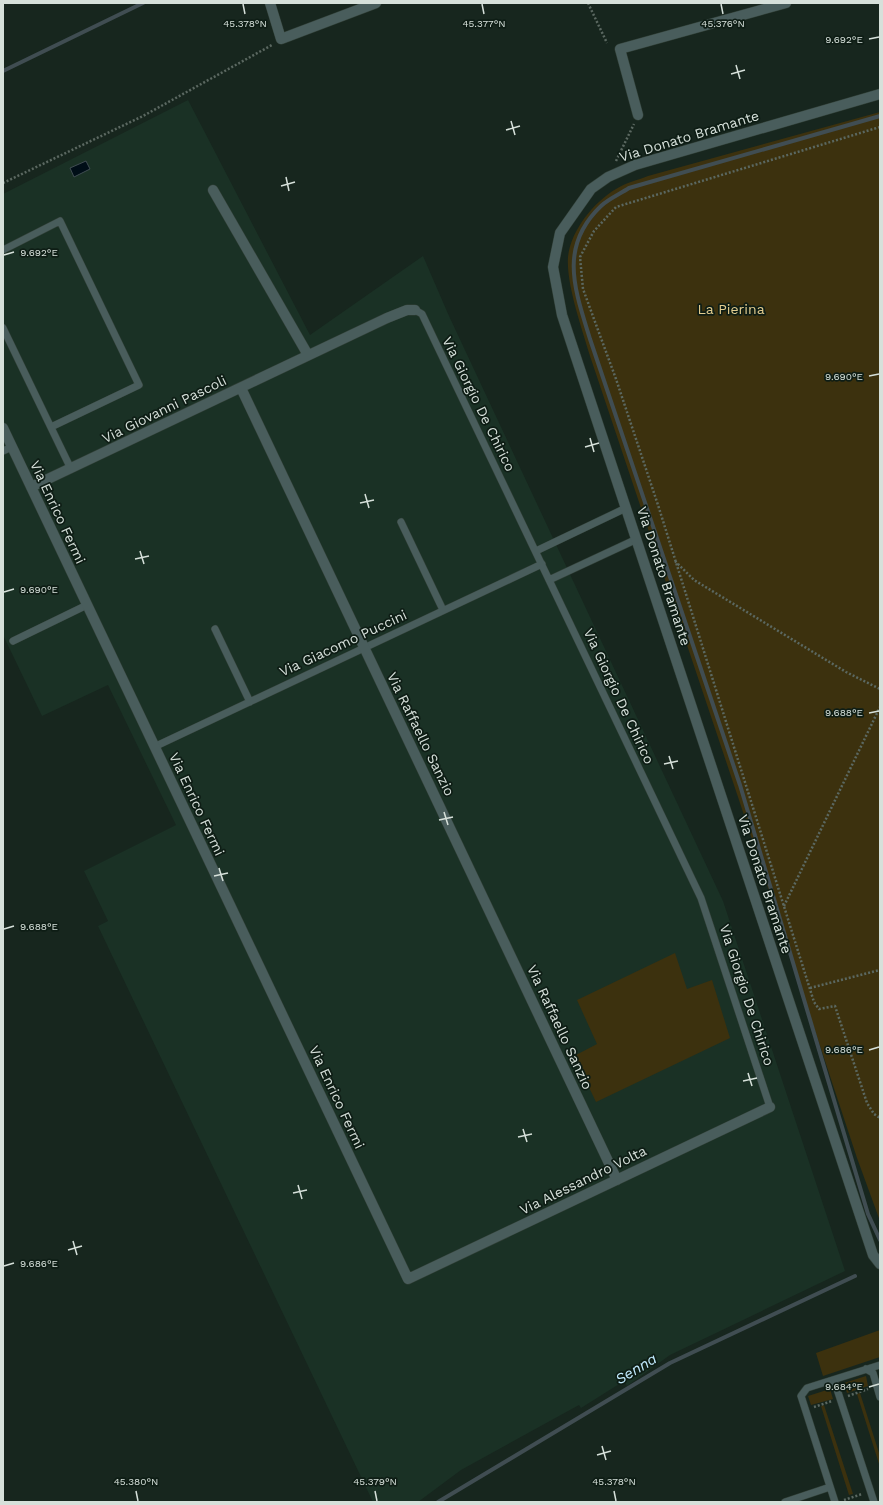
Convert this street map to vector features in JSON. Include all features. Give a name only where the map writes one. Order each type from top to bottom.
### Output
[{"type":"street","points":[[270,3],[281,39],[376,3]]},
{"type":"street","points":[[638,115],[620,49],[786,3]]},
{"type":"street","name":"Via Donato Bramante","points":[[880,94],[687,149],[635,165],[608,177],[591,189],[560,233],[553,267],[562,315],[873,1255],[880,1264]]},
{"type":"street","points":[[213,190],[308,355]]},
{"type":"street","name":"Via Giovanni Pascoli","points":[[31,487],[387,318],[407,310],[415,310]]},
{"type":"street","name":"Via Raffaello Sanzio","points":[[241,388],[617,1180]]},
{"type":"street","name":"Via Enrico Fermi","points":[[3,428],[8,449],[31,487],[408,1280]]},
{"type":"street","name":"Via Alessandro Volta","points":[[408,1280],[770,1107]]},
{"type":"lane","points":[[3,250],[60,221],[139,385],[51,427]]},
{"type":"lane","name":"Via Giorgio De Chirico","points":[[415,310],[422,314],[701,898],[770,1107]]},
{"type":"lane","points":[[3,328],[71,469]]},
{"type":"lane","points":[[536,551],[626,508]]},
{"type":"lane","points":[[401,522],[443,610]]},
{"type":"lane","points":[[549,580],[637,539]]},
{"type":"lane","name":"Via Giacomo Puccini","points":[[154,747],[542,564]]},
{"type":"lane","points":[[13,641],[87,605]]},
{"type":"lane","points":[[215,629],[250,702]]},
{"type":"lane","points":[[835,1502],[801,1396],[807,1388],[880,1365]]},
{"type":"lane","points":[[866,1369],[873,1373],[880,1396]]},
{"type":"lane","points":[[834,1380],[874,1502]]},
{"type":"lane","points":[[785,1502],[830,1487]]},
{"type":"path","points":[[588,3],[607,43]]},
{"type":"path","points":[[3,183],[143,116],[281,39]]},
{"type":"path","points":[[608,177],[638,115]]},
{"type":"path","points":[[880,127],[616,207],[594,231],[580,256],[583,289],[616,378],[675,560],[814,1002],[819,1008],[835,1006],[867,1103],[874,1114],[880,1118]]},
{"type":"path","points":[[675,560],[694,580],[846,672],[880,689]]},
{"type":"path","points":[[784,907],[880,707]]},
{"type":"path","points":[[810,988],[880,970]]},
{"type":"path","points":[[838,1502],[871,1492]]},
{"type":"shaded area","points":[[188,100],[310,335],[423,256],[449,316],[723,901],[845,1271],[670,1355],[627,1386],[624,1381],[581,1408],[579,1405],[461,1470],[418,1502],[373,1502],[98,926],[108,921],[84,871],[176,825],[108,685],[42,716],[3,635],[3,194]]},
{"type":"shaded area","points":[[86,161],[90,169],[74,177],[70,168]]},
{"type":"green space","name":"La Pierina","points":[[880,112],[880,1221],[857,1158],[590,356],[569,280],[568,257],[574,237],[585,218],[600,201],[623,185],[648,176]]},
{"type":"green space","points":[[675,953],[687,989],[712,980],[730,1038],[596,1102],[574,1056],[597,1044],[577,1000]]},
{"type":"green space","points":[[880,1330],[880,1357],[823,1376],[816,1353]]},
{"type":"green space","points":[[866,1376],[868,1386],[847,1393],[844,1383]]},
{"type":"green space","points":[[830,1389],[833,1399],[811,1405],[808,1396]]},
{"type":"green space","points":[[860,1393],[880,1456],[880,1467],[857,1394]]},
{"type":"green space","points":[[824,1405],[853,1494],[849,1495],[821,1406]]},
{"type":"waterway","points":[[3,71],[143,3]]},
{"type":"waterway","points":[[880,116],[629,188],[604,203],[588,221],[579,237],[575,253],[574,270],[579,303],[590,339],[740,785],[868,1214],[880,1240]]},
{"type":"waterway","name":"Senna","points":[[438,1502],[670,1363],[855,1276]]}]
